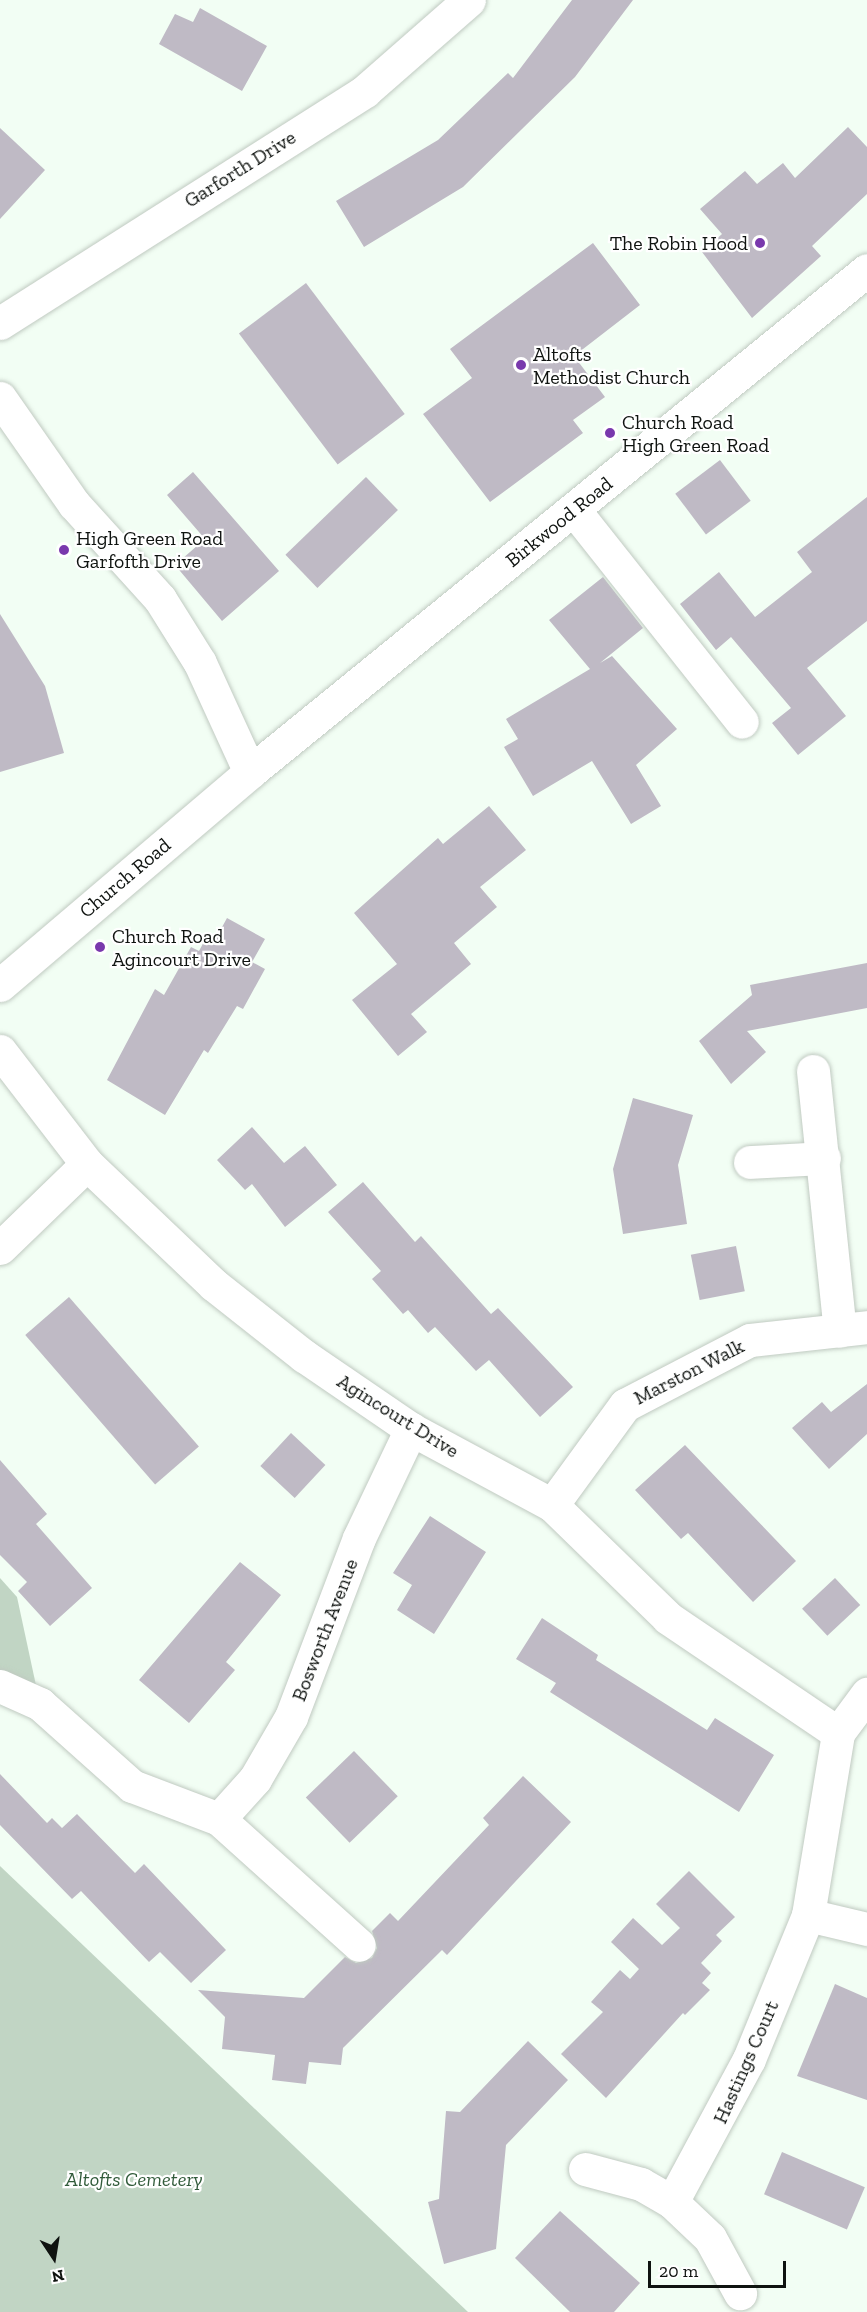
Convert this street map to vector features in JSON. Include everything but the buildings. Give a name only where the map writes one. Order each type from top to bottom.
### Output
[{"type":"street","name":"Garforth Drive","points":[[0,323],[365,91],[450,7]]},
{"type":"street","name":"Birkwood Road","points":[[250,772],[867,270]]},
{"type":"street","points":[[0,398],[74,504],[160,599],[201,663],[250,772]]},
{"type":"street","points":[[574,510],[742,722]]},
{"type":"street","name":"Church Road","points":[[0,984],[250,772]]},
{"type":"street","name":"Agincourt Drive","points":[[0,1050],[87,1164],[214,1285],[304,1356],[411,1429],[552,1504],[668,1618],[838,1733]]},
{"type":"street","name":"Marston Walk","points":[[552,1504],[625,1405],[750,1340],[853,1329],[824,1158],[813,1071]]},
{"type":"street","points":[[750,1162],[824,1158]]},
{"type":"street","points":[[0,1248],[87,1164]]},
{"type":"street","name":"Bosworth Avenue","points":[[219,1819],[255,1779],[291,1717],[359,1538],[411,1429]]},
{"type":"street","points":[[0,1686],[40,1704],[132,1786],[219,1819],[358,1945]]},
{"type":"street","name":"Hastings Court","points":[[672,2202],[749,2059],[808,1915],[838,1733],[867,1694]]},
{"type":"street","points":[[808,1915],[867,1929]]},
{"type":"street","points":[[585,2169],[640,2184],[672,2202],[710,2238],[740,2293]]},
{"type":"green space","points":[[0,1578],[17,1597],[40,1704],[0,1686]]},
{"type":"green space","name":"Altofts Cemetery","points":[[0,1866],[468,2312],[0,2312]]},
{"type":"place","name":"The Robin Hood","points":[[760,243]]},
{"type":"place","name":"Altofts Methodist Church","points":[[521,365]]},
{"type":"place","name":"Church Road High Green Road","points":[[610,433]]},
{"type":"place","name":"High Green Road Garfofth Drive","points":[[64,550]]},
{"type":"place","name":"Church Road Agincourt Drive","points":[[100,947]]}]
